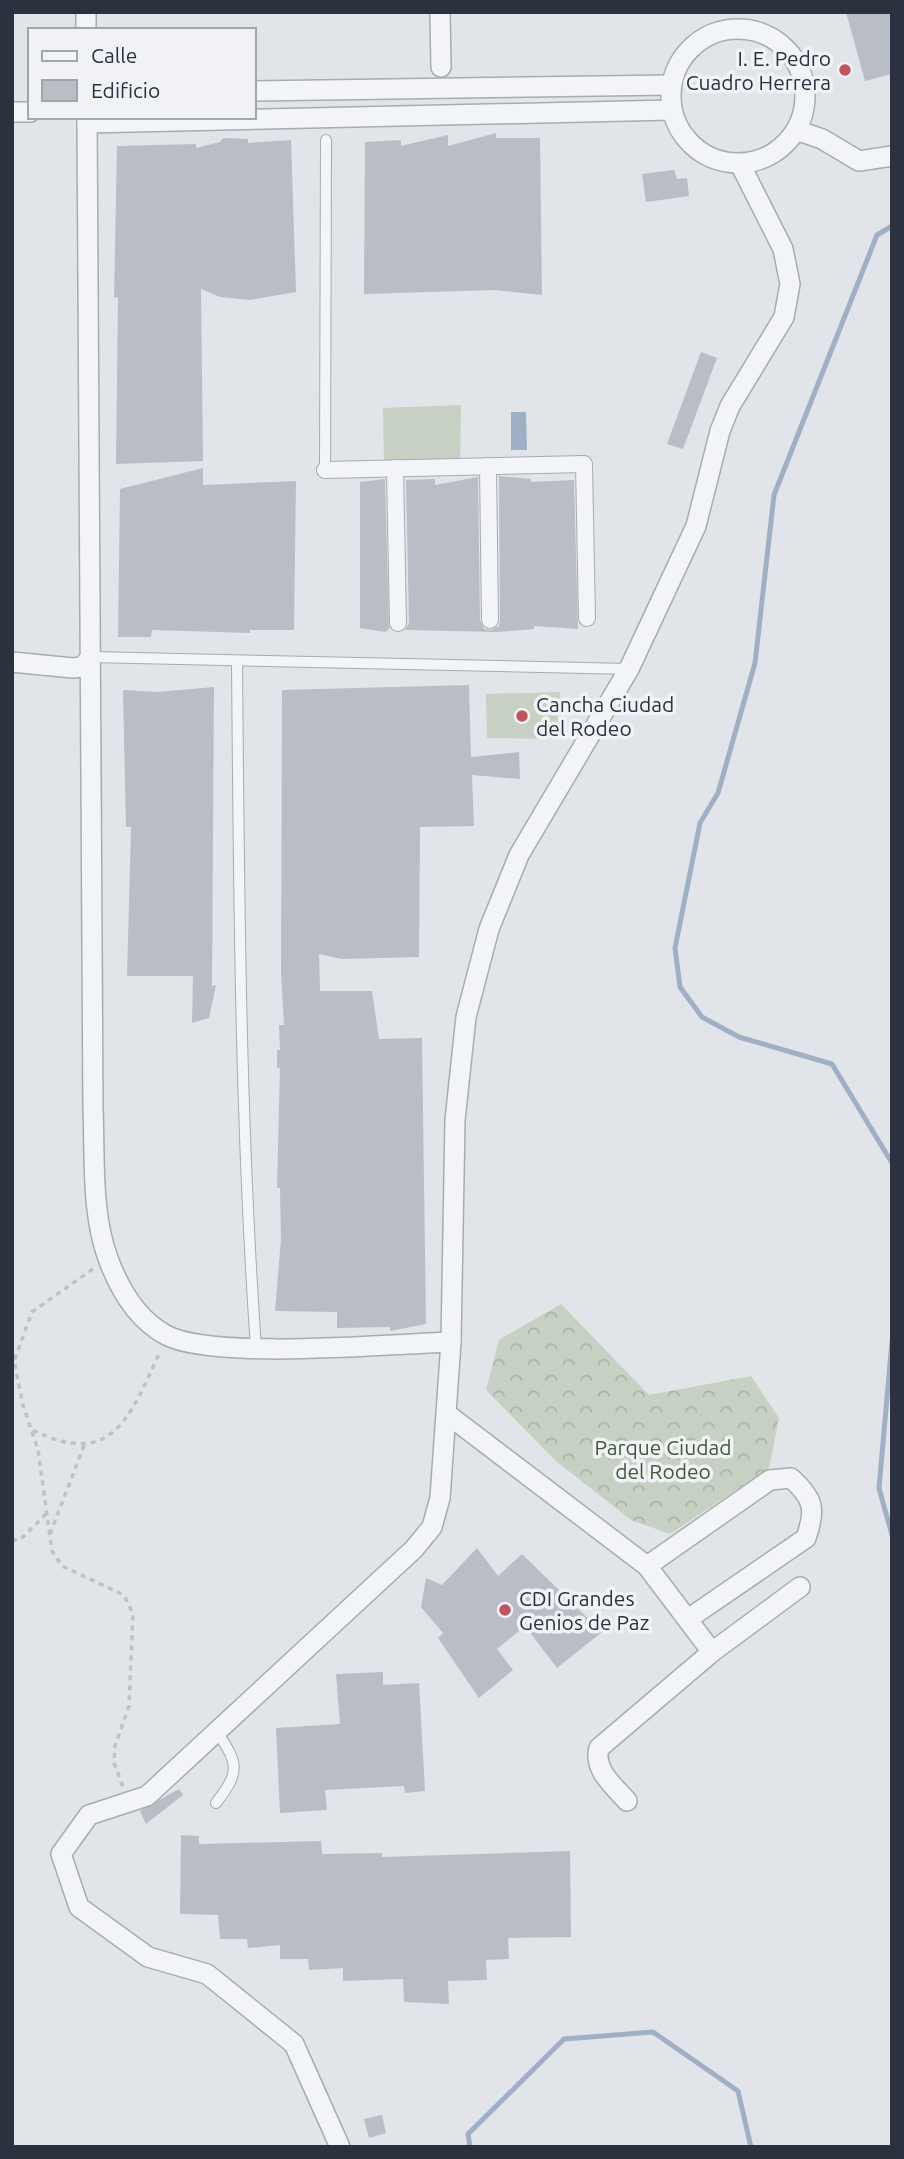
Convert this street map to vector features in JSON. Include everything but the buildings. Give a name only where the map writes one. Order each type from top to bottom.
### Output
[{"type":"street","points":[[440,12],[441,67]]},
{"type":"street","points":[[728,21],[776,41],[794,59],[803,82],[804,106],[796,130],[782,148],[762,160],[740,164],[716,160],[695,148],[679,130],[671,110],[671,85],[678,65],[691,48],[728,21]]},
{"type":"street","points":[[256,91],[671,85]]},
{"type":"street","points":[[256,117],[671,110]]},
{"type":"street","points":[[145,119],[87,120],[91,657],[89,909],[93,1109],[99,1215],[108,1259],[122,1291],[146,1321],[168,1336],[203,1345],[256,1348],[451,1342]]},
{"type":"street","points":[[796,130],[822,139],[859,161],[892,156]]},
{"type":"street","points":[[341,2147],[294,2044],[208,1974],[148,1958],[79,1907],[61,1854],[89,1815],[147,1796],[414,1549],[432,1527],[440,1498],[447,1414],[456,1119],[466,1017],[489,929],[519,855],[629,669],[696,526],[720,431],[730,406],[784,317],[790,284],[783,249],[740,164]]},
{"type":"street","points":[[325,470],[583,464],[587,618]]},
{"type":"street","points":[[488,466],[490,620]]},
{"type":"street","points":[[395,468],[398,623]]},
{"type":"street","points":[[12,662],[73,668],[82,667],[91,657]]},
{"type":"street","points":[[447,1414],[646,1566],[712,1652]]},
{"type":"street","points":[[646,1566],[770,1479],[791,1478],[807,1492],[814,1515],[806,1538],[688,1619]]},
{"type":"street","points":[[627,1801],[600,1770],[596,1758],[599,1748],[712,1652],[800,1587]]},
{"type":"lane","points":[[325,470],[326,140]]},
{"type":"lane","points":[[91,657],[629,669]]},
{"type":"lane","points":[[237,661],[239,962],[245,1174],[256,1348]]},
{"type":"lane","points":[[216,1803],[233,1782],[235,1771],[233,1759],[217,1732]]},
{"type":"path","points":[[108,1259],[32,1312],[15,1361],[38,1450],[51,1551],[62,1566],[124,1595],[133,1614],[129,1706],[115,1746],[114,1763],[129,1802]]},
{"type":"path","points":[[31,1429],[60,1444],[99,1442],[127,1420],[168,1336]]},
{"type":"path","points":[[50,1536],[85,1442]]},
{"type":"path","points":[[12,1541],[20,1540],[47,1513]]},
{"type":"green space","points":[[461,405],[460,463],[384,464],[383,408]]},
{"type":"green space","name":"Cancha Ciudad del Rodeo","points":[[560,692],[556,739],[487,738],[486,694]]},
{"type":"green space","name":"Parque Ciudad del Rodeo","points":[[561,1304],[649,1395],[751,1376],[779,1418],[769,1468],[670,1534],[631,1520],[556,1461],[486,1390],[499,1340]]},
{"type":"water","points":[[511,412],[526,412],[527,450],[511,450]]},
{"type":"waterway","points":[[892,226],[877,235],[774,495],[755,663],[718,793],[700,823],[675,948],[680,987],[702,1017],[739,1037],[832,1064],[892,1163]]},
{"type":"waterway","points":[[892,1341],[879,1488],[892,1535]]},
{"type":"waterway","points":[[470,2147],[468,2134],[564,2039],[653,2032],[738,2091],[751,2147]]},
{"type":"place","name":"I. E. Pedro Cuadro Herrera","points":[[845,70]]},
{"type":"place","name":"Cancha Ciudad del Rodeo","points":[[522,716]]},
{"type":"place","name":"CDI Grandes Genios de Paz","points":[[505,1610]]}]
